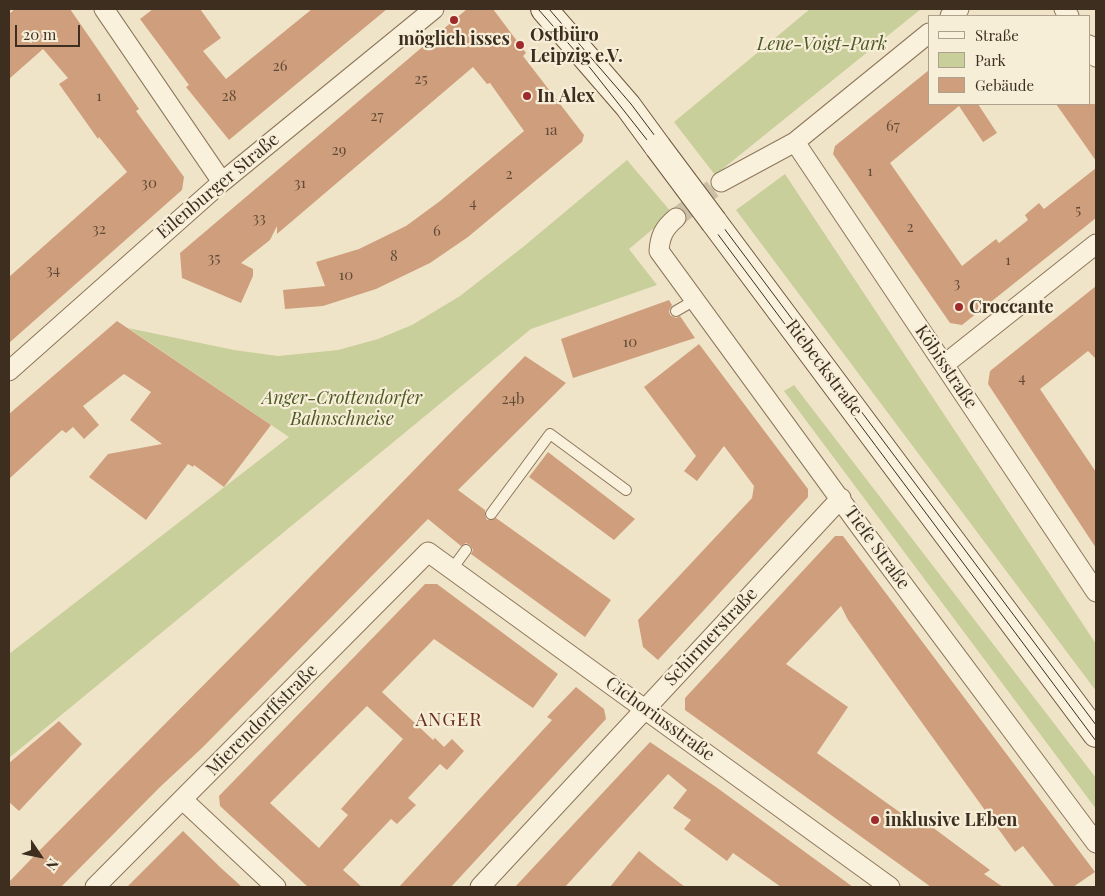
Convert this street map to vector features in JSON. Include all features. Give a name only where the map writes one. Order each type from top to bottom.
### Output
[{"type":"main road","name":"Riebeckstraße","points":[[544,9],[628,106],[1096,734]]},
{"type":"street","points":[[104,9],[222,182]]},
{"type":"street","name":"Eilenburger Straße","points":[[9,371],[222,182],[434,9]]},
{"type":"street","points":[[721,182],[795,142],[928,34]]},
{"type":"street","name":"Köbisstraße","points":[[795,142],[1093,580]]},
{"type":"street","name":"Tiefe Straße","points":[[676,218],[667,226],[660,237],[659,251],[841,498],[861,528],[1096,843]]},
{"type":"street","points":[[945,364],[1096,244]]},
{"type":"street","name":"Schirmerstraße","points":[[480,887],[841,498]]},
{"type":"street","name":"Cichoriusstraße","points":[[428,552],[890,887]]},
{"type":"street","name":"Mierendorffstraße","points":[[95,887],[428,552]]},
{"type":"street","points":[[183,800],[276,887]]},
{"type":"lane","points":[[676,311],[695,300]]},
{"type":"lane","points":[[491,514],[550,434],[626,490]]},
{"type":"lane","points":[[452,569],[466,550]]},
{"type":"green space","name":"Lene-Voigt-Park","points":[[810,9],[921,9],[715,175],[674,122]]},
{"type":"green space","name":"Anger-Crottendorfer Bahnschneise","points":[[627,160],[672,213],[629,249],[657,285],[531,329],[9,758],[9,654],[289,437],[128,328],[234,350],[278,356],[338,350],[378,339],[412,325],[460,296],[523,247]]},
{"type":"green space","points":[[785,174],[1096,644],[1096,691],[736,210]]},
{"type":"green space","points":[[794,385],[1096,778],[1096,809],[784,391]]},
{"type":"building","points":[[15,9],[70,9],[139,109],[136,111],[184,177],[182,190],[9,343],[9,277],[127,172],[99,137],[98,139],[59,84],[68,78],[43,49],[9,79],[9,14]]},
{"type":"building","points":[[153,9],[200,9],[221,38],[203,51],[226,79],[312,9],[387,9],[229,140],[186,87],[189,85],[140,19]]},
{"type":"building","points":[[467,9],[493,9],[526,53],[523,56],[584,135],[582,142],[468,237],[430,263],[376,289],[323,306],[285,309],[283,290],[325,286],[316,262],[359,249],[406,226],[440,201],[524,131],[490,83],[487,84],[473,67],[277,234],[277,226],[270,240],[241,263],[253,269],[253,276],[241,303],[182,278],[180,253]]},
{"type":"building","points":[[928,71],[928,105],[979,105],[997,133],[983,142],[959,106],[890,163],[962,266],[996,239],[999,243],[1028,220],[1025,215],[1039,203],[1044,209],[1096,168],[1096,218],[962,325],[950,323],[833,154],[835,146]]},
{"type":"building","points":[[1096,104],[1096,161],[1057,105]]},
{"type":"building","points":[[1096,286],[1096,359],[1088,351],[1040,389],[1096,472],[1096,548],[988,384],[990,371]]},
{"type":"building","points":[[669,300],[672,305],[669,311],[670,315],[676,318],[680,316],[695,338],[573,378],[561,339]]},
{"type":"building","points":[[117,321],[271,425],[224,487],[194,465],[193,467],[188,464],[146,520],[89,477],[108,454],[162,444],[130,420],[151,392],[124,374],[83,406],[99,425],[84,439],[73,427],[66,433],[62,430],[9,479],[9,414]]},
{"type":"building","points":[[699,344],[808,489],[808,497],[658,660],[643,647],[638,620],[752,498],[754,486],[724,446],[697,481],[684,471],[696,456],[644,387]]},
{"type":"building","points":[[525,356],[566,383],[458,490],[485,510],[487,520],[496,518],[611,600],[585,637],[471,554],[473,550],[470,545],[466,543],[461,546],[428,519],[202,748],[160,787],[61,887],[9,887],[9,882],[34,856],[273,615]]},
{"type":"building","points":[[548,452],[635,519],[614,540],[529,477]]},
{"type":"building","points":[[835,536],[843,536],[1095,872],[1073,887],[1055,887],[1023,846],[1015,852],[848,620],[841,606],[786,664],[848,707],[817,753],[912,821],[916,815],[990,870],[984,874],[1003,887],[931,887],[685,710],[685,698]]},
{"type":"building","points":[[425,584],[437,584],[558,674],[533,708],[434,639],[382,692],[433,740],[435,738],[444,747],[452,739],[464,751],[447,770],[440,764],[408,798],[416,805],[397,824],[391,819],[343,870],[362,887],[308,887],[220,806],[219,796]],"holes":[[[367,706],[403,739],[341,809],[348,815],[319,848],[270,803]]]},
{"type":"building","points":[[576,687],[604,709],[606,719],[451,887],[399,887],[552,720],[547,717]]},
{"type":"building","points":[[59,721],[82,744],[19,811],[9,802],[9,763]]},
{"type":"building","points":[[650,742],[716,787],[853,887],[781,887],[733,853],[727,861],[684,829],[691,820],[673,808],[687,790],[668,774],[565,887],[515,887]]},
{"type":"building","points":[[183,831],[221,868],[242,887],[127,887]]},
{"type":"building","points":[[639,851],[655,864],[685,887],[610,887]]},
{"type":"tunnel","points":[[676,218],[721,182]]},
{"type":"tram line","points":[[538,9],[591,69],[655,150],[1096,741]]},
{"type":"tram line","points":[[549,9],[631,104],[1096,725]]},
{"type":"place","name":"möglich isses","points":[[454,20]]},
{"type":"place","name":"Ostbüro Leipzig e.V.","points":[[520,45]]},
{"type":"place","name":"In Alex","points":[[527,96]]},
{"type":"place","name":"Croccante","points":[[959,307]]},
{"type":"place","name":"inklusive LEben","points":[[875,820]]},
{"type":"district","name":"ANGER","points":[[449,720]]}]
